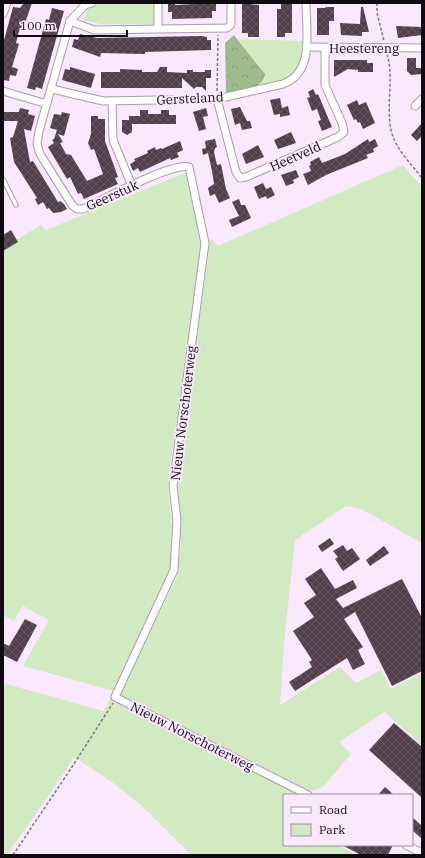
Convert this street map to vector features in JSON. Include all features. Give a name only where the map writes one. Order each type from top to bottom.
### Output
[{"type":"street","points":[[3,14],[7,3]]},
{"type":"street","points":[[92,3],[85,5],[70,21],[94,30],[227,28],[231,25],[231,3]]},
{"type":"street","points":[[158,3],[158,28]]},
{"type":"street","name":"Gersteland","points":[[52,89],[103,101],[217,99],[292,81],[302,70],[306,60],[306,3]]},
{"type":"street","name":"Geerstuk","points":[[70,21],[37,144],[47,165],[72,205],[77,209],[83,209],[178,166],[189,167]]},
{"type":"street","name":"Heestereng","points":[[306,47],[422,48]]},
{"type":"street","name":"Heetveld","points":[[217,99],[236,172],[240,178],[246,178],[338,136],[344,132],[342,123],[325,85],[325,48]]},
{"type":"street","points":[[3,91],[47,104]]},
{"type":"street","points":[[415,106],[422,99]]},
{"type":"street","points":[[112,101],[113,140],[132,186]]},
{"type":"street","name":"Nieuw Norschoterweg","points":[[189,167],[205,243],[173,486],[177,521],[176,558],[174,570],[166,592],[115,697],[306,794]]},
{"type":"street","points":[[408,846],[422,853]]},
{"type":"lane","points":[[3,179],[16,204]]},
{"type":"path","points":[[377,3],[377,13],[386,47],[391,77],[391,129],[398,146],[422,178]]},
{"type":"path","points":[[217,99],[218,29]]},
{"type":"path","points":[[13,855],[110,710],[115,697]]},
{"type":"green space","points":[[100,3],[154,3],[154,24],[100,24],[83,20],[87,10]]},
{"type":"green space","points":[[234,35],[265,74],[264,79],[255,86],[226,93],[225,43]]},
{"type":"green space","points":[[238,39],[302,41],[300,63],[297,70],[292,75],[280,81],[259,86],[265,79],[265,74]]},
{"type":"green space","points":[[403,165],[422,187],[422,543],[361,509],[346,506],[295,540],[284,643],[280,705],[340,667],[356,683],[381,670],[391,689],[422,673],[422,746],[385,712],[339,742],[351,754],[323,787],[311,791],[120,695],[177,577],[181,546],[175,485],[209,252],[206,252],[207,241],[212,239],[218,246]]},
{"type":"green space","points":[[187,172],[203,240],[169,474],[168,488],[174,547],[171,572],[114,691],[23,666],[49,620],[23,606],[14,621],[3,615],[3,248],[41,225],[46,230]]},
{"type":"green space","points":[[6,684],[104,711],[111,698],[298,794],[283,794],[283,846],[339,846],[357,855],[191,855],[142,806],[112,782],[74,757],[7,855],[3,855],[3,690]]},
{"type":"building","points":[[24,3],[32,3],[23,29],[19,31],[16,43],[19,44],[12,67],[18,69],[16,76],[10,75],[9,81],[3,80],[3,44],[13,7],[20,8]]},
{"type":"building","points":[[168,3],[175,3],[175,5],[216,3],[216,11],[212,11],[212,18],[172,19],[172,12],[168,12]]},
{"type":"building","points":[[242,3],[259,5],[259,37],[248,37],[248,33],[242,33]]},
{"type":"building","points":[[281,3],[292,3],[292,33],[285,33],[285,37],[277,37],[277,9],[281,9]]},
{"type":"building","points":[[325,7],[334,7],[334,21],[329,21],[329,35],[317,35],[317,8],[326,8]]},
{"type":"building","points":[[361,7],[363,7],[369,32],[362,32],[362,36],[341,35],[340,23],[360,24]]},
{"type":"building","points":[[52,8],[64,11],[42,89],[36,87],[35,90],[27,88],[46,19],[49,20]]},
{"type":"building","points":[[396,26],[422,27],[422,35],[398,38]]},
{"type":"building","points":[[80,34],[97,38],[202,36],[207,37],[207,40],[211,40],[211,50],[145,52],[145,54],[101,53],[100,57],[72,47],[74,39],[78,40]]},
{"type":"building","points":[[407,58],[416,58],[416,68],[421,68],[422,74],[411,75],[407,71]]},
{"type":"building","points":[[334,60],[367,60],[367,63],[373,63],[373,72],[358,72],[358,70],[348,69],[334,77]]},
{"type":"building","points":[[70,67],[95,74],[91,88],[62,80],[65,69],[70,70]]},
{"type":"building","points":[[160,67],[167,67],[167,72],[187,73],[187,70],[193,70],[193,72],[205,72],[205,70],[211,70],[211,78],[206,78],[206,91],[202,87],[196,87],[194,89],[182,78],[182,88],[101,88],[101,72],[120,72],[120,69],[142,70],[142,72],[157,72]]},
{"type":"building","points":[[313,89],[316,95],[318,94],[332,127],[322,131],[318,121],[321,120],[317,109],[312,111],[307,98],[310,97],[308,92]]},
{"type":"building","points":[[280,98],[282,108],[288,106],[290,115],[280,117],[280,114],[274,115],[270,100]]},
{"type":"building","points":[[357,100],[359,105],[366,102],[375,123],[363,129],[360,122],[358,123],[356,119],[354,120],[347,105]]},
{"type":"building","points":[[240,107],[247,121],[250,121],[252,128],[242,130],[240,123],[235,125],[231,109]]},
{"type":"building","points":[[20,108],[29,110],[28,114],[35,116],[31,131],[24,129],[30,162],[33,161],[58,202],[60,201],[64,204],[67,209],[61,212],[53,213],[49,208],[47,209],[43,202],[38,205],[35,199],[37,198],[14,162],[10,138],[13,137],[18,121],[4,121],[3,112],[19,112]]},
{"type":"building","points":[[206,108],[208,116],[203,117],[206,129],[199,131],[193,112]]},
{"type":"building","points":[[140,110],[148,110],[148,114],[161,114],[161,110],[169,110],[169,115],[176,115],[176,124],[132,124],[132,132],[127,135],[122,132],[122,120],[129,120],[129,116],[140,116]]},
{"type":"building","points":[[62,112],[70,114],[64,136],[58,134],[63,142],[60,143],[66,154],[71,155],[87,181],[103,174],[94,149],[91,150],[88,143],[91,134],[91,116],[98,116],[98,119],[105,119],[105,141],[118,177],[115,178],[118,184],[84,199],[81,193],[78,194],[70,177],[67,179],[48,147],[54,143],[52,140],[54,139],[57,130],[50,128],[54,114],[61,115]]},
{"type":"building","points":[[422,123],[422,136],[417,141],[411,135]]},
{"type":"building","points":[[291,132],[296,143],[278,149],[274,140]]},
{"type":"building","points":[[215,139],[217,147],[215,148],[214,152],[217,165],[221,164],[226,189],[230,198],[219,203],[215,194],[210,196],[208,188],[214,184],[212,171],[208,153],[203,155],[202,149],[206,148],[205,141]]},
{"type":"building","points":[[368,139],[369,142],[375,139],[378,146],[373,149],[374,152],[366,155],[368,158],[326,175],[308,185],[303,174],[311,171],[309,166],[311,165],[310,162],[319,157],[322,163],[345,154]]},
{"type":"building","points":[[180,141],[183,150],[177,153],[179,157],[171,160],[170,158],[140,172],[138,168],[133,171],[130,164],[135,161],[134,159],[148,153],[147,151],[155,147],[156,150],[162,149]]},
{"type":"building","points":[[258,145],[264,157],[246,164],[242,154]]},
{"type":"building","points":[[296,170],[299,177],[293,180],[294,183],[286,186],[281,175]]},
{"type":"building","points":[[263,183],[266,189],[271,187],[275,195],[267,199],[266,196],[259,199],[254,187]]},
{"type":"building","points":[[239,199],[241,205],[245,205],[251,218],[232,227],[229,220],[239,216],[232,202]]},
{"type":"building","points":[[11,230],[18,242],[3,251],[3,235]]},
{"type":"building","points":[[330,538],[334,544],[322,552],[318,546]]},
{"type":"building","points":[[343,545],[347,551],[352,548],[360,559],[343,571],[335,559],[338,557],[333,551]]},
{"type":"building","points":[[384,546],[389,553],[370,566],[366,560]]},
{"type":"building","points":[[321,568],[335,589],[353,580],[357,588],[336,599],[343,608],[402,579],[422,618],[422,671],[392,686],[355,612],[344,619],[363,647],[358,650],[365,664],[353,670],[347,658],[295,691],[289,682],[312,667],[309,662],[312,660],[293,631],[314,617],[304,603],[316,595],[305,579]]},
{"type":"building","points":[[25,619],[37,625],[17,662],[3,655],[3,643],[9,646]]},
{"type":"building","points":[[394,723],[422,747],[422,798],[369,750]]},
{"type":"building","points":[[385,787],[393,794],[379,794]]},
{"type":"building","points":[[413,818],[422,826],[422,839],[413,831]]},
{"type":"building","points":[[344,846],[392,846],[388,855],[361,855]]}]
